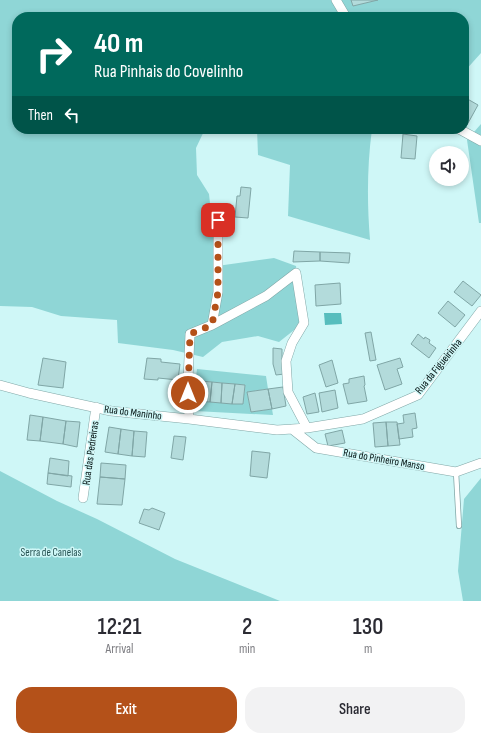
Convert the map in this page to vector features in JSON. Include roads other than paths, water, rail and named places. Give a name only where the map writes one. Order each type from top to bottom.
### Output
[{"type":"street","points":[[336,0],[343,12]]},
{"type":"street","points":[[468,134],[481,141]]},
{"type":"street","points":[[212,325],[218,292],[218,220]]},
{"type":"street","points":[[189,419],[188,380],[190,334],[212,325],[266,296],[296,273],[304,323],[292,343],[286,361],[288,392],[307,428]]},
{"type":"street","name":"Rua da Figueirinha","points":[[292,429],[307,428],[363,418],[418,395],[481,311]]},
{"type":"street","name":"Rua do Maninho","points":[[0,385],[111,411],[277,430],[292,429]]},
{"type":"street","name":"Rua das Pedreiras","points":[[84,498],[96,408]]},
{"type":"street","name":"Rua do Pinheiro Manso","points":[[292,429],[316,448],[456,472],[481,463]]},
{"type":"lane","points":[[456,472],[459,526]]},
{"type":"park label","name":"Serra de Canelas","points":[[51,552]]}]
